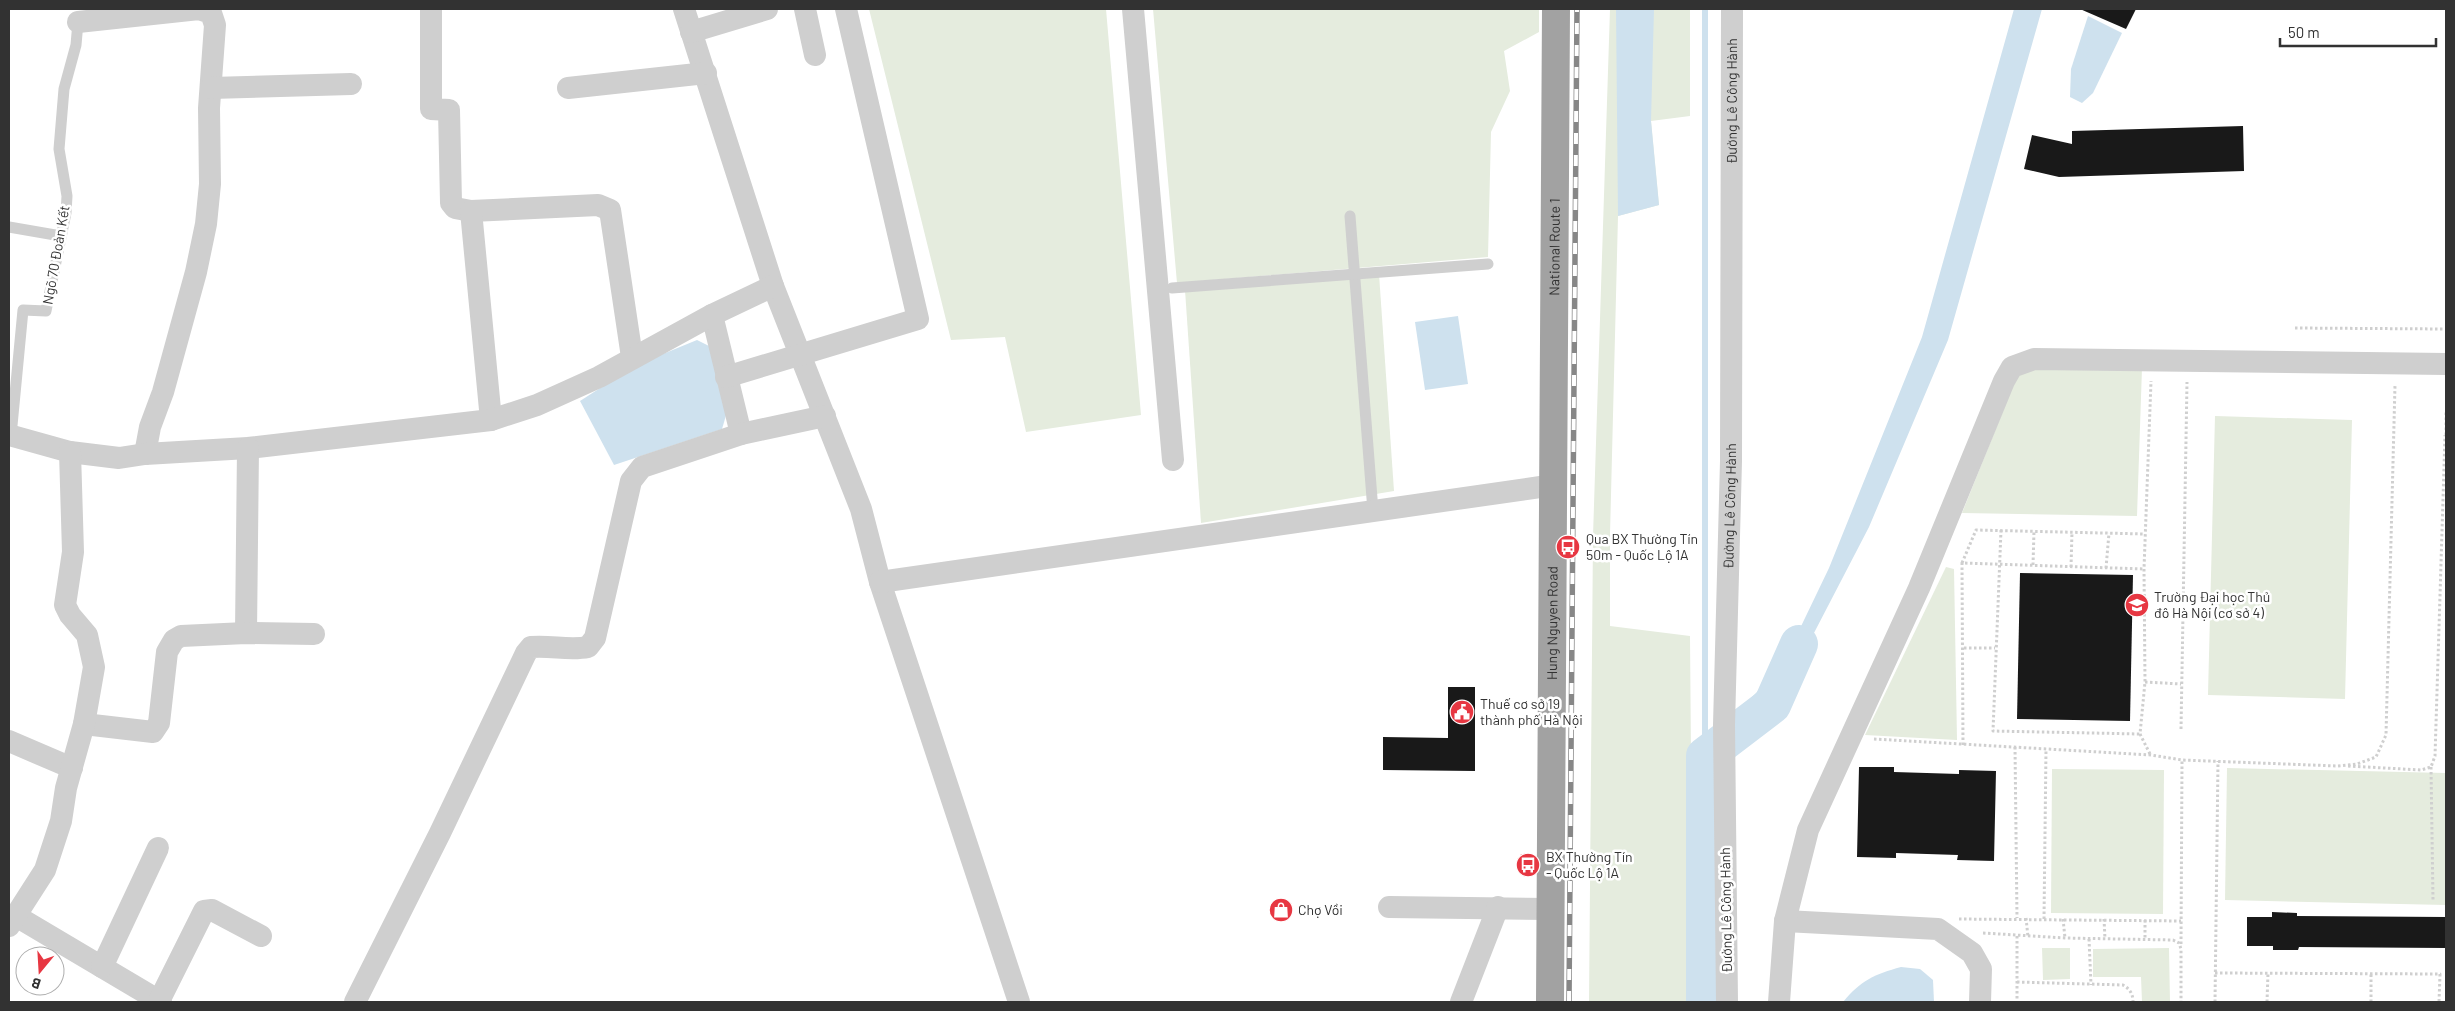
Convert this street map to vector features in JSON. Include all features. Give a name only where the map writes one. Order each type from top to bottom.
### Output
[{"type":"highway","name":"National Route 1","points":[[1554,485],[1556,9]]},
{"type":"highway","name":"Hung Nguyen Road","points":[[1550,1002],[1554,485]]},
{"type":"street","points":[[78,22],[153,11],[199,9],[211,12],[215,25],[211,88],[210,184],[206,224],[196,272],[163,392],[150,427],[145,454]]},
{"type":"street","points":[[431,9],[431,109],[449,110],[451,203],[455,208],[471,211],[598,205],[610,210],[632,357]]},
{"type":"street","points":[[684,9],[773,286],[861,509],[880,582],[1020,1002]]},
{"type":"street","points":[[691,32],[767,9]]},
{"type":"street","points":[[805,9],[815,55]]},
{"type":"street","points":[[726,377],[918,319],[846,9]]},
{"type":"street","points":[[1133,9],[1173,460]]},
{"type":"street","name":"Đường Lê Công Hành","points":[[1727,1002],[1724,725],[1731,462],[1732,9]]},
{"type":"street","points":[[568,88],[706,73]]},
{"type":"street","points":[[211,88],[351,84]]},
{"type":"street","points":[[471,211],[491,420]]},
{"type":"street","points":[[10,435],[70,452],[119,458],[145,454],[248,448],[491,420],[537,405],[599,377],[632,357],[712,315],[773,286]]},
{"type":"street","points":[[712,315],[741,434]]},
{"type":"street","points":[[1779,1002],[1785,921],[1808,830],[1849,737],[1919,588],[2004,381],[2012,367],[2034,359],[2446,364]]},
{"type":"street","points":[[355,1002],[440,833],[526,653],[531,647],[588,647],[594,638],[631,481],[642,467],[741,434],[825,416]]},
{"type":"street","points":[[246,633],[248,448]]},
{"type":"street","points":[[70,452],[72,552],[65,605],[70,615],[87,635],[94,658],[84,724],[66,788],[61,821],[44,870],[12,921],[102,967],[159,1002],[204,910],[212,910],[261,936]]},
{"type":"street","points":[[880,582],[1554,485]]},
{"type":"street","points":[[84,724],[153,732],[159,723],[167,652],[174,640],[181,636],[246,633],[314,634]]},
{"type":"street","points":[[9,741],[72,768]]},
{"type":"street","points":[[102,967],[158,848]]},
{"type":"street","points":[[1388,907],[1551,909]]},
{"type":"street","points":[[1460,1002],[1498,907]]},
{"type":"street","points":[[1785,921],[1938,929],[1972,953],[1981,969],[1980,1002]]},
{"type":"lane","name":"Ngõ 70 Đoàn Kết","points":[[10,435],[23,310],[46,311],[66,213],[67,196],[59,157],[64,89],[76,45],[78,22]]},
{"type":"lane","points":[[1350,216],[1373,511]]},
{"type":"lane","points":[[9,227],[61,236]]},
{"type":"lane","points":[[1172,288],[1488,264]]},
{"type":"path","points":[[2295,328],[2446,329]]},
{"type":"path","points":[[2151,755],[2140,734],[2145,682],[2144,569],[2152,361]]},
{"type":"path","points":[[2181,729],[2187,361]]},
{"type":"path","points":[[2337,766],[2357,764],[2376,757],[2386,736],[2395,364]]},
{"type":"path","points":[[2433,900],[2431,767],[2435,756],[2446,410]]},
{"type":"path","points":[[1963,745],[1964,648],[1962,563],[1976,530],[2145,534]]},
{"type":"path","points":[[2001,530],[1992,732],[2140,734]]},
{"type":"path","points":[[2033,565],[2034,531]]},
{"type":"path","points":[[2072,532],[2072,567]]},
{"type":"path","points":[[2106,568],[2109,533]]},
{"type":"path","points":[[1962,563],[2144,569]]},
{"type":"path","points":[[1964,648],[1995,648]]},
{"type":"path","points":[[2145,682],[2182,684]]},
{"type":"path","points":[[1849,737],[2151,755],[2182,760],[2421,770],[2431,767]]},
{"type":"path","points":[[2015,747],[2017,918]]},
{"type":"path","points":[[2044,918],[2046,749]]},
{"type":"path","points":[[2181,1002],[2182,760]]},
{"type":"path","points":[[2215,1002],[2218,761]]},
{"type":"path","points":[[1938,929],[1962,917],[2181,921]]},
{"type":"path","points":[[2026,918],[2028,937]]},
{"type":"path","points":[[2063,918],[2065,938]]},
{"type":"path","points":[[2104,919],[2105,940]]},
{"type":"path","points":[[2144,920],[2145,940]]},
{"type":"path","points":[[1978,933],[2105,940],[2174,940],[2179,943],[2181,950]]},
{"type":"path","points":[[2017,936],[2017,1002]]},
{"type":"path","points":[[2089,939],[2091,984]]},
{"type":"path","points":[[2215,973],[2440,974],[2439,1002]]},
{"type":"path","points":[[2267,1002],[2268,973]]},
{"type":"path","points":[[2371,974],[2371,1002]]},
{"type":"path","points":[[2017,982],[2123,985],[2132,994],[2133,1002]]},
{"type":"shaded area","points":[[869,9],[1106,9],[1141,415],[1026,432],[1005,337],[951,340]]},
{"type":"shaded area","points":[[1153,9],[1539,9],[1539,32],[1504,51],[1510,91],[1491,132],[1488,257],[1177,283]]},
{"type":"shaded area","points":[[1610,9],[1690,9],[1690,116],[1651,121],[1659,205],[1618,216],[1610,535],[1610,626],[1690,636],[1693,1002],[1589,1002],[1593,536]]},
{"type":"shaded area","points":[[1379,274],[1394,491],[1201,523],[1185,290]]},
{"type":"shaded area","points":[[2029,364],[2142,368],[2137,516],[1962,513],[2017,376]]},
{"type":"shaded area","points":[[2215,416],[2352,420],[2345,699],[2208,695]]},
{"type":"shaded area","points":[[1946,567],[1954,569],[1957,740],[1865,735]]},
{"type":"shaded area","points":[[2227,768],[2446,773],[2446,905],[2225,900]]},
{"type":"shaded area","points":[[2052,769],[2164,770],[2163,914],[2051,913]]},
{"type":"shaded area","points":[[2042,948],[2070,948],[2070,979],[2043,980]]},
{"type":"shaded area","points":[[2169,948],[2170,1002],[2142,1002],[2141,977],[2093,977],[2093,949]]},
{"type":"water","points":[[1616,9],[1654,9],[1651,121],[1659,205],[1618,216]]},
{"type":"water","points":[[2014,9],[2042,9],[1948,340],[1869,527],[1788,683],[1743,721],[1744,705],[1781,668],[1829,568],[1922,337]]},
{"type":"water","points":[[2088,16],[2122,33],[2093,93],[2082,103],[2070,97],[2071,69]]},
{"type":"water","points":[[1458,316],[1468,384],[1425,390],[1415,322]]},
{"type":"water","points":[[697,340],[711,347],[727,412],[722,429],[614,465],[580,401],[636,365]]},
{"type":"water","points":[[1901,967],[1920,969],[1933,980],[1934,1002],[1843,1002],[1869,979],[1883,972]]},
{"type":"building","points":[[2080,9],[2136,9],[2126,29]]},
{"type":"building","points":[[2243,126],[2244,171],[2059,177],[2024,169],[2032,135],[2072,144],[2072,131]]},
{"type":"building","points":[[2020,573],[2133,575],[2130,721],[2017,719]]},
{"type":"building","name":"Thuế cơ sở 19 thành phố Hà Nội","points":[[1448,687],[1475,687],[1475,771],[1383,770],[1383,737],[1448,738]]},
{"type":"building","points":[[1859,767],[1894,767],[1894,772],[1959,774],[1959,770],[1996,771],[1994,861],[1957,860],[1958,855],[1896,853],[1896,858],[1857,857]]},
{"type":"building","points":[[2272,912],[2297,913],[2297,916],[2446,917],[2446,948],[2299,947],[2298,950],[2273,950],[2273,946],[2247,946],[2247,917],[2272,917]]},
{"type":"waterway","points":[[1705,9],[1705,756]]},
{"type":"waterway","points":[[1705,1002],[1705,756],[1772,705],[1799,644]]},
{"type":"railway","points":[[1569,1002],[1577,9]]},
{"type":"place","name":"Qua BX Thường Tín 50m - Quốc Lộ 1A","points":[[1568,547]]},
{"type":"place","name":"Trường Đại học Thủ đô Hà Nội (cơ sở 4)","points":[[2137,605]]},
{"type":"place","name":"Thuế cơ sở 19 thành phố Hà Nội","points":[[1462,712]]},
{"type":"place","name":"BX Thường Tín - Quốc Lộ 1A","points":[[1528,865]]},
{"type":"place","name":"Chợ Vồi","points":[[1281,910]]}]
